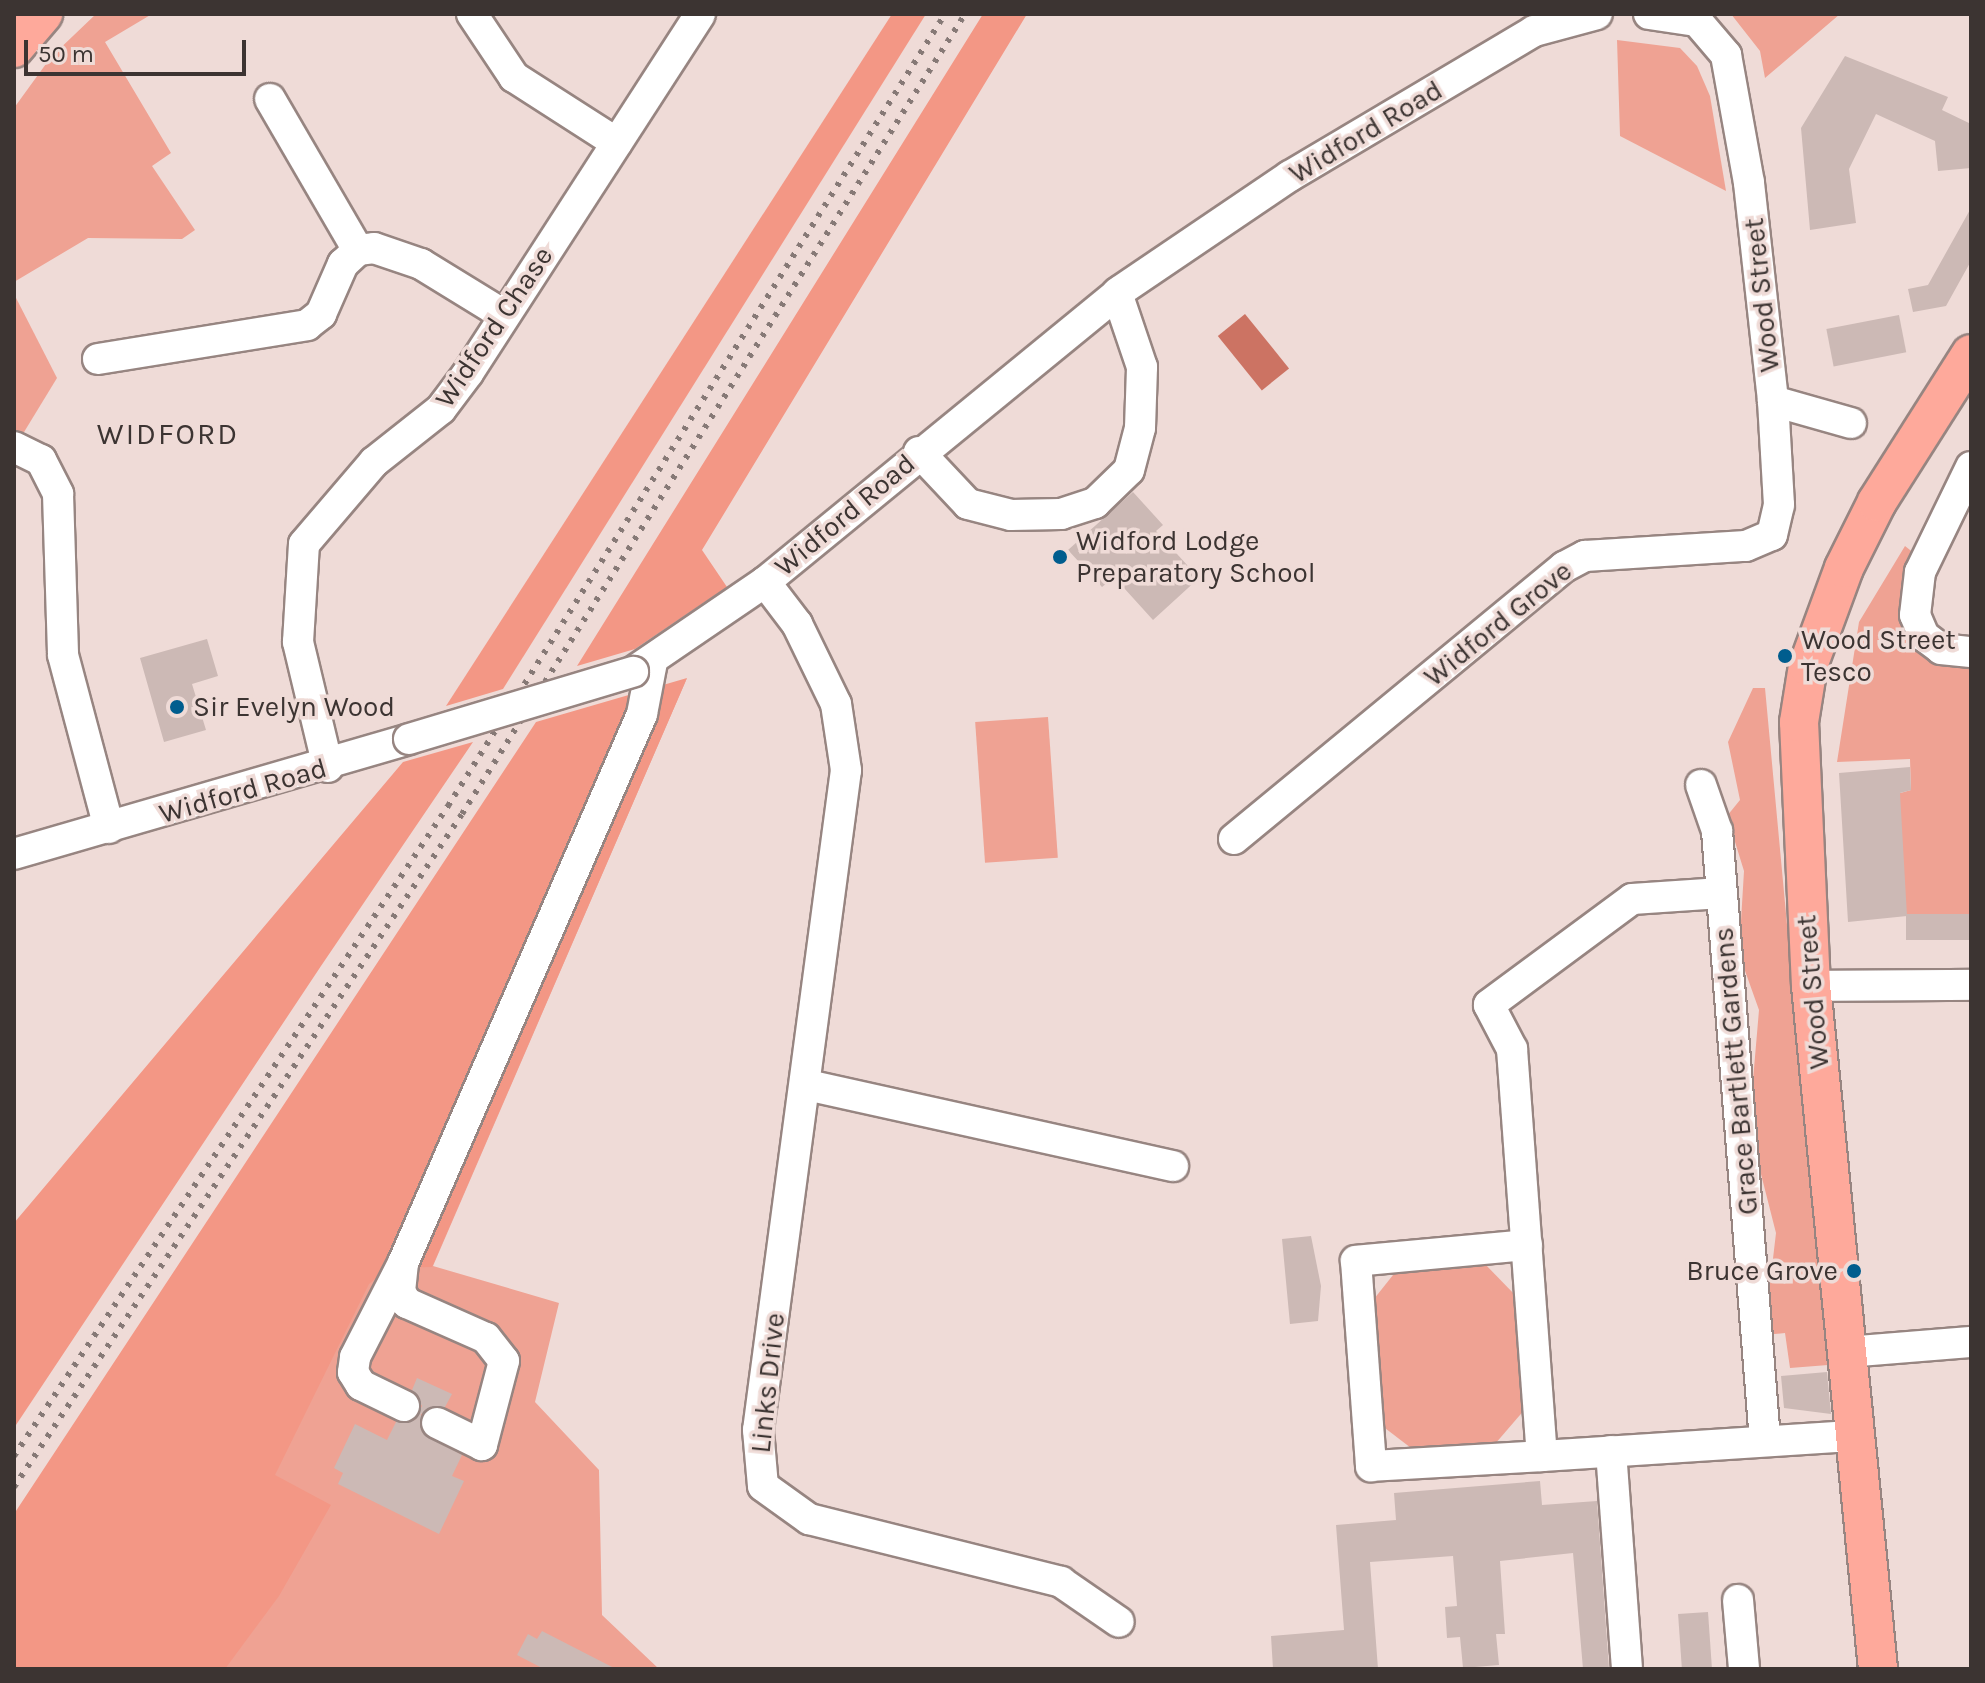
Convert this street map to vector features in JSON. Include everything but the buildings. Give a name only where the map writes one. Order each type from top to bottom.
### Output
[{"type":"main road","points":[[14,48],[43,14]]},
{"type":"main road","name":"Wood Street","points":[[1878,1669],[1811,986],[1798,772],[1808,666],[1835,588],[1877,502],[1971,354]]},
{"type":"street","points":[[472,14],[514,77],[617,143]]},
{"type":"street","name":"Widford Chase","points":[[328,767],[298,642],[304,544],[374,462],[441,409],[700,14]]},
{"type":"street","name":"Widford Road","points":[[14,854],[328,767],[643,667],[765,582],[919,452],[1117,293],[1290,176],[1534,31],[1597,14]]},
{"type":"street","name":"Wood Street","points":[[1649,14],[1697,21],[1714,35],[1726,55],[1738,109],[1773,401],[1851,423]]},
{"type":"street","points":[[270,99],[358,250]]},
{"type":"street","points":[[98,359],[307,325],[321,314],[343,264],[358,250],[374,248],[421,264],[504,315]]},
{"type":"street","points":[[919,452],[968,504],[1011,515],[1061,514],[1095,503],[1129,470],[1140,428],[1142,367],[1117,293]]},
{"type":"street","name":"Widford Grove","points":[[1234,839],[1564,567],[1585,556],[1746,546],[1772,535],[1779,505],[1773,401]]},
{"type":"street","points":[[14,447],[41,460],[58,494],[63,655],[109,828]]},
{"type":"street","points":[[1971,467],[1916,591],[1915,615],[1924,636],[1941,649],[1971,661]]},
{"type":"street","name":"Links Drive","points":[[765,582],[818,664],[844,735],[841,819],[758,1430],[763,1486],[809,1519],[1061,1582],[1119,1622]]},
{"type":"street","points":[[1941,649],[1971,652]]},
{"type":"street","points":[[404,1406],[361,1385],[353,1372],[387,1286],[403,1263],[642,714],[643,667]]},
{"type":"street","name":"Grace Bartlett Gardens","points":[[1701,785],[1717,831],[1765,1441]]},
{"type":"street","name":"Grace Bartlett Gardens","points":[[1542,1456],[1512,1049],[1489,1005],[1632,899],[1721,893]]},
{"type":"street","points":[[1811,986],[1971,985]]},
{"type":"street","points":[[807,1085],[1173,1166]]},
{"type":"street","points":[[1527,1245],[1356,1261],[1371,1466],[1855,1436]]},
{"type":"street","points":[[403,1263],[400,1292],[407,1303],[486,1338],[504,1361],[482,1445],[437,1423]]},
{"type":"street","points":[[1846,1352],[1971,1342]]},
{"type":"street","points":[[1611,1451],[1627,1669]]},
{"type":"street","points":[[1738,1600],[1744,1669]]},
{"type":"shaded area","points":[[96,14],[152,14],[105,42],[171,153],[152,166],[195,230],[182,239],[88,238],[14,282],[14,108],[51,57]]},
{"type":"shaded area","points":[[892,14],[926,14],[503,689],[446,706]]},
{"type":"shaded area","points":[[983,14],[1027,14],[702,550],[727,587],[635,649],[577,666]]},
{"type":"shaded area","points":[[1731,14],[1840,14],[1765,78],[1760,51]]},
{"type":"shaded area","points":[[1617,40],[1680,48],[1697,66],[1710,96],[1726,191],[1620,136]]},
{"type":"shaded area","points":[[14,294],[57,378],[21,437],[14,437]]},
{"type":"shaded area","points":[[1245,314],[1289,368],[1262,390],[1218,336]]},
{"type":"shaded area","points":[[1905,546],[1915,554],[1905,594],[1941,649],[1971,670],[1971,914],[1906,916],[1897,794],[1911,790],[1910,759],[1837,762],[1859,622]]},
{"type":"shaded area","points":[[687,678],[433,1266],[559,1303],[535,1402],[599,1470],[602,1615],[659,1669],[14,1669]]},
{"type":"shaded area","points":[[687,678],[432,1267],[388,1268],[369,1284],[275,1475],[331,1505],[279,1596],[225,1669],[14,1669],[14,1514],[536,722]]},
{"type":"shaded area","points":[[1753,688],[1765,688],[1828,1365],[1790,1368],[1785,1333],[1764,1335],[1776,1233],[1749,1127],[1759,1010],[1739,954],[1744,871],[1727,816],[1740,800],[1728,742]]},
{"type":"shaded area","points":[[1048,717],[1058,858],[985,863],[975,722]]},
{"type":"shaded area","points":[[473,742],[14,1428],[14,1223],[403,762]]},
{"type":"shaded area","points":[[1483,1262],[1517,1297],[1526,1408],[1495,1444],[1415,1451],[1377,1422],[1370,1304],[1397,1270]]},
{"type":"railway","points":[[14,1456],[448,806],[945,14]]},
{"type":"railway","points":[[14,1487],[462,814],[965,14]]},
{"type":"place","name":"Widford Lodge Preparatory School","points":[[1060,557]]},
{"type":"place","name":"Wood Street Tesco","points":[[1785,656]]},
{"type":"place","name":"Sir Evelyn Wood","points":[[177,707]]},
{"type":"place","name":"Bruce Grove","points":[[1854,1271]]},
{"type":"district","name":"WIDFORD","points":[[168,434]]}]
